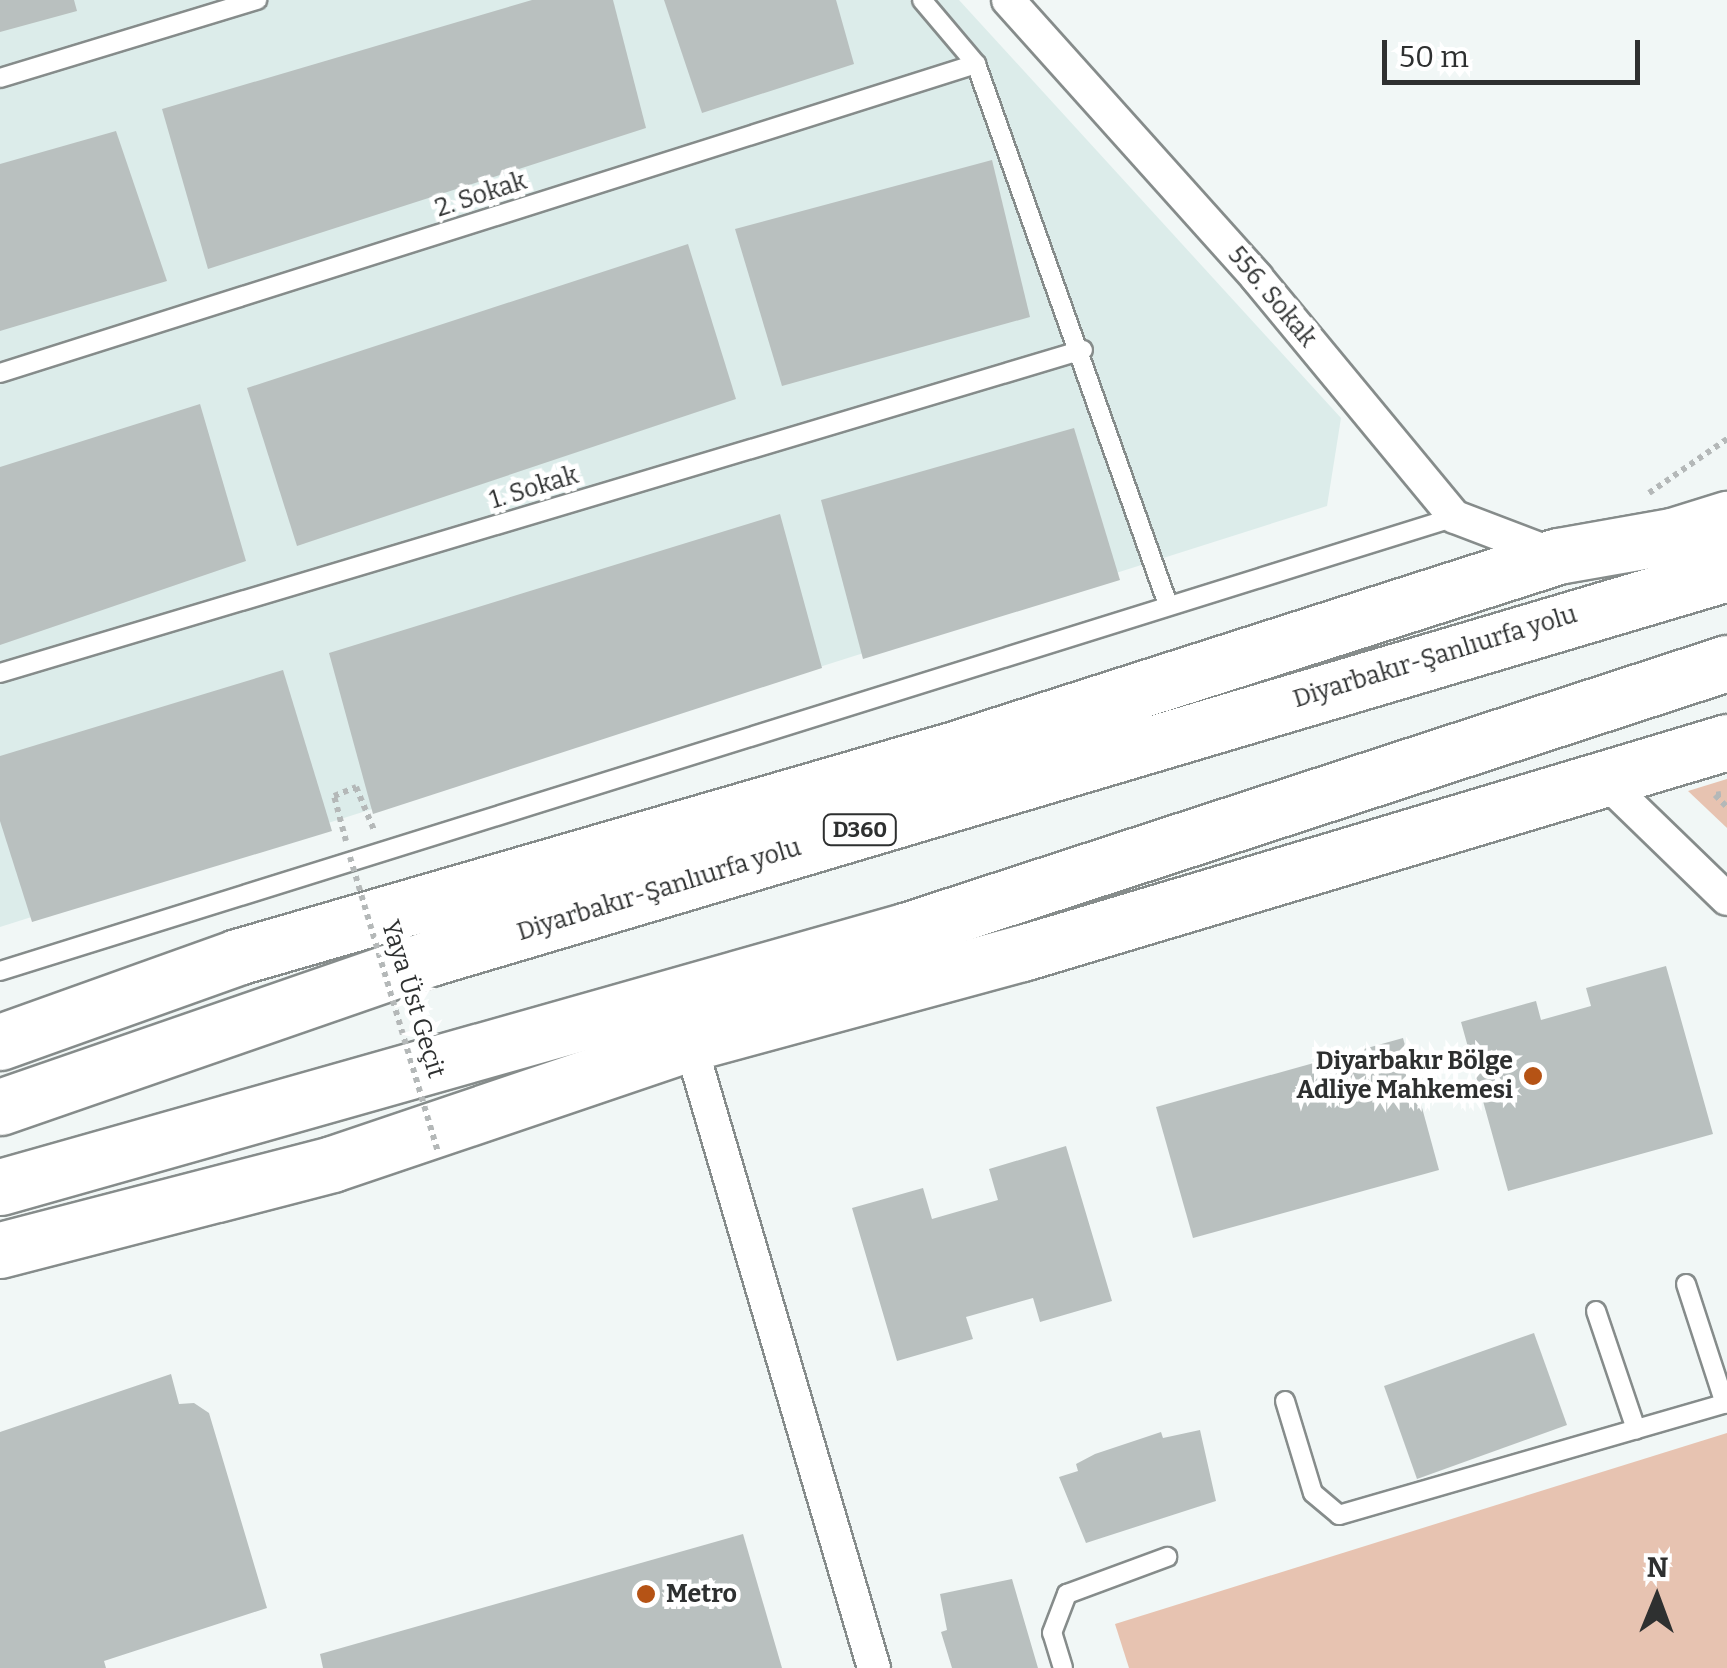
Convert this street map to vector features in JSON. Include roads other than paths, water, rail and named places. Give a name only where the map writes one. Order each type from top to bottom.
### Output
[{"type":"highway","points":[[0,1042],[238,957],[952,750],[1558,556],[1672,536],[1727,521]]},
{"type":"highway","name":"Diyarbakır-Şanlıurfa yolu","points":[[0,1107],[430,958],[1727,573]]},
{"type":"highway","points":[[0,1187],[908,930],[1727,663]]},
{"type":"highway","points":[[0,1250],[332,1164],[524,1095],[690,1042],[1160,910],[1599,775],[1727,742]]},
{"type":"highway","points":[[1160,910],[1391,796],[1474,745]]},
{"type":"highway","points":[[584,913],[738,836],[952,750]]},
{"type":"highway","points":[[0,1187],[193,1160],[524,1095]]},
{"type":"street","name":"556. Sokak","points":[[1008,0],[1257,278],[1455,518]]},
{"type":"street","points":[[1455,518],[1558,556]]},
{"type":"street","points":[[1599,775],[1727,899]]},
{"type":"street","points":[[690,1042],[874,1668]]},
{"type":"lane","points":[[0,78],[256,0]]},
{"type":"lane","points":[[922,0],[976,64],[1083,350],[1167,602]]},
{"type":"lane","name":"2. Sokak","points":[[0,373],[976,64]]},
{"type":"lane","name":"1. Sokak","points":[[0,674],[1083,350]]},
{"type":"lane","points":[[0,971],[1167,602],[1455,518]]},
{"type":"lane","points":[[1284,1400],[1313,1493],[1340,1515],[1636,1430],[1726,1403],[1686,1284]]},
{"type":"lane","points":[[1596,1311],[1636,1430]]},
{"type":"lane","points":[[1062,1668],[1052,1634],[1067,1594],[1167,1557]]},
{"type":"place","name":"Diyarbakır Bölge Adliye Mahkemesi","points":[[1533,1076]]},
{"type":"place","name":"Metro","points":[[646,1594]]}]
